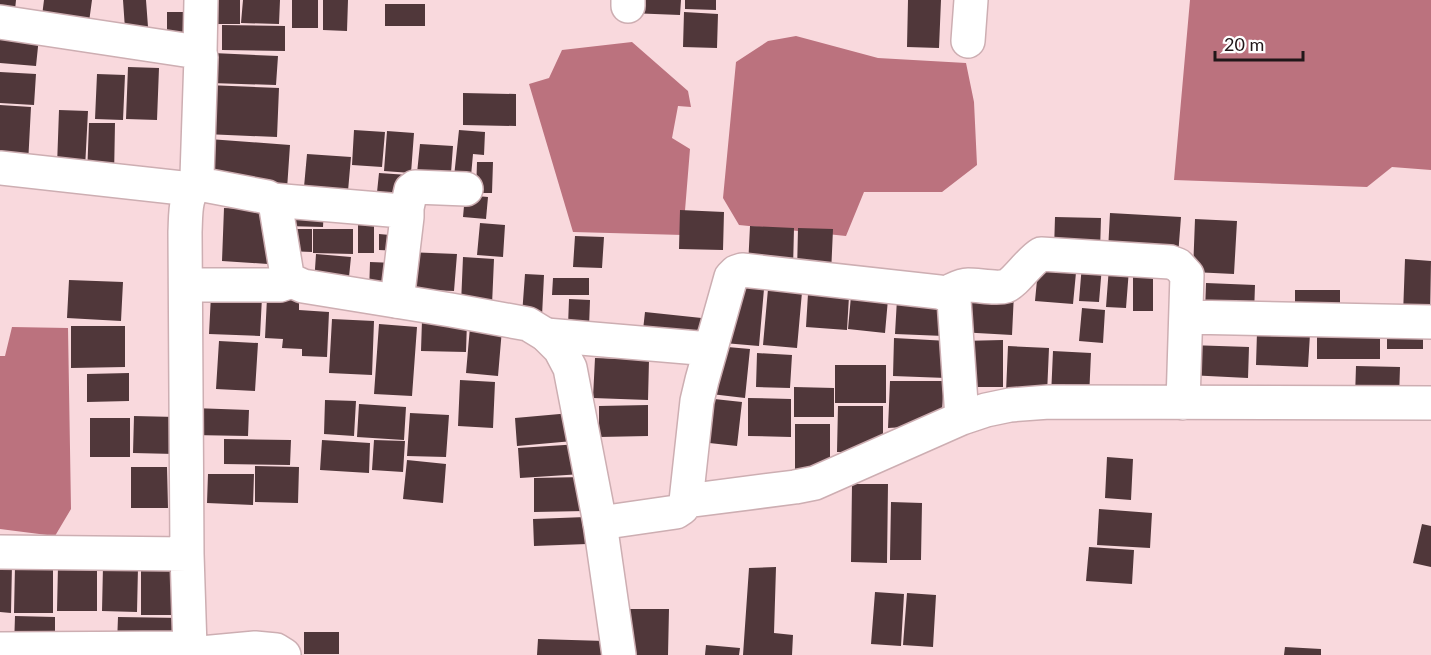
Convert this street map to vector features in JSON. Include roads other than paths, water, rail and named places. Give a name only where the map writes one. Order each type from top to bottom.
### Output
[{"type":"street","points":[[198,652],[187,554],[185,232],[188,201],[197,176],[201,0]]},
{"type":"street","points":[[968,41],[971,0]]},
{"type":"street","points":[[0,22],[200,53]]},
{"type":"street","points":[[0,168],[204,185],[267,197],[272,200],[402,211],[406,208]]},
{"type":"street","points":[[397,301],[407,217],[406,208],[411,190],[415,187],[466,189]]},
{"type":"street","points":[[272,200],[276,208],[287,275],[292,281],[303,286],[528,324],[546,334],[560,349],[570,368],[600,523],[619,655]]},
{"type":"street","points":[[946,293],[967,285],[1008,285],[1041,254],[1170,262],[1178,265],[1187,275],[1183,403]]},
{"type":"street","points":[[600,523],[676,512],[686,501],[697,401],[731,277],[742,270],[946,293],[951,296],[954,300],[962,418]]},
{"type":"street","points":[[186,285],[280,285],[292,281]]},
{"type":"street","points":[[1186,316],[1431,322]]},
{"type":"street","points":[[546,334],[710,349]]},
{"type":"street","points":[[686,501],[815,483],[962,418],[1010,405],[1049,402],[1431,403]]},
{"type":"street","points":[[0,552],[187,554]]},
{"type":"street","points":[[0,650],[198,652],[255,648],[276,650],[284,655]]}]
